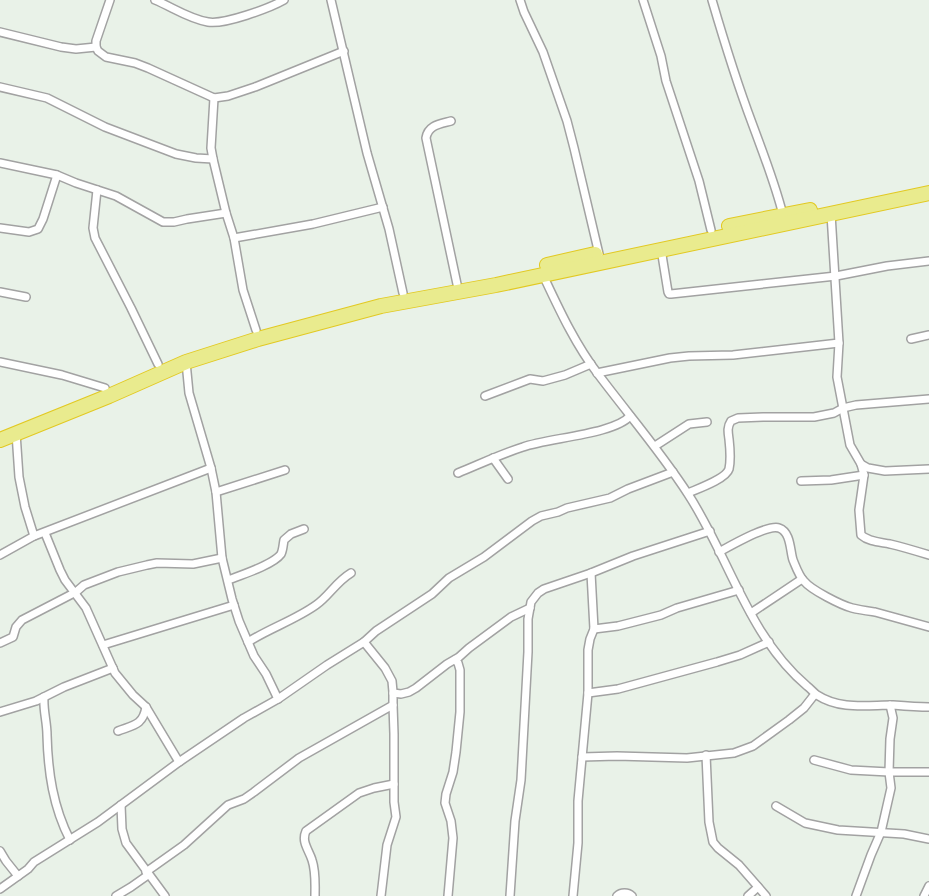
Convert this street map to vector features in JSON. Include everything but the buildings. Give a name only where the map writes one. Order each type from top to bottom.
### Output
[{"type":"highway","points":[[0,430],[158,364],[256,330],[380,297],[457,284],[929,184]]},
{"type":"highway","points":[[0,440],[186,362],[258,339],[381,306],[543,275],[929,193]]},
{"type":"street","points":[[110,0],[97,36],[98,51],[106,57],[135,63],[214,98],[255,87],[344,51]]},
{"type":"street","points":[[155,0],[200,20],[215,22],[262,10],[284,0]]},
{"type":"street","points":[[331,0],[403,293]]},
{"type":"street","points":[[520,0],[543,52],[567,121],[600,254]]},
{"type":"street","points":[[643,0],[661,56],[666,81],[699,181],[711,230]]},
{"type":"street","points":[[712,0],[783,215]]},
{"type":"street","points":[[0,32],[61,47],[76,49],[96,46]]},
{"type":"street","points":[[0,87],[47,98],[105,127],[176,153],[213,159]]},
{"type":"street","points":[[214,98],[211,148],[234,238],[243,290],[256,330]]},
{"type":"street","points":[[451,121],[432,127],[427,132],[426,138],[457,284]]},
{"type":"street","points":[[0,163],[57,175],[116,196],[165,222],[226,213]]},
{"type":"street","points":[[0,228],[29,232],[38,229],[57,175]]},
{"type":"street","points":[[97,190],[93,228],[95,238],[158,364]]},
{"type":"street","points":[[234,238],[313,224],[383,207]]},
{"type":"street","points":[[831,214],[839,343],[837,377],[850,445],[861,464],[864,475],[859,510],[861,535],[876,542],[929,555]]},
{"type":"street","points":[[662,249],[669,294],[836,276],[929,261]]},
{"type":"street","points":[[543,275],[569,327],[597,374],[655,446],[688,493],[710,531],[751,614],[788,667],[815,694],[835,704],[929,707]]},
{"type":"street","points":[[0,291],[26,297]]},
{"type":"street","points":[[911,339],[929,335]]},
{"type":"street","points":[[597,374],[670,358],[733,355],[839,343]]},
{"type":"street","points":[[0,362],[62,375],[105,388]]},
{"type":"street","points":[[186,362],[189,393],[216,492],[222,558],[234,604],[248,642],[278,699]]},
{"type":"street","points":[[485,396],[530,379],[543,381],[591,364]]},
{"type":"street","points":[[688,493],[727,473],[729,468],[728,428],[731,421],[738,418],[814,417],[834,413],[843,408],[868,404],[929,399]]},
{"type":"street","points":[[458,472],[526,446],[612,426],[630,416]]},
{"type":"street","points":[[655,446],[689,424],[707,422]]},
{"type":"street","points":[[16,433],[19,477],[34,536]]},
{"type":"street","points":[[493,458],[508,479]]},
{"type":"street","points":[[861,464],[874,470],[929,469]]},
{"type":"street","points":[[0,555],[34,536],[211,468]]},
{"type":"street","points":[[216,492],[285,470]]},
{"type":"street","points":[[0,889],[34,862],[121,805],[179,762],[364,642],[388,622],[432,594],[444,582],[484,557],[532,521],[567,508],[610,498],[673,472]]},
{"type":"street","points":[[801,482],[864,475]]},
{"type":"street","points":[[719,552],[751,536],[775,527],[780,528],[786,533],[802,579],[822,595],[852,608],[929,627]]},
{"type":"street","points":[[228,580],[265,565],[277,557],[283,551],[284,540],[291,534],[304,529]]},
{"type":"street","points":[[510,896],[515,821],[521,780],[528,619],[531,602],[544,589],[710,531]]},
{"type":"street","points":[[45,533],[65,580],[86,608],[120,681],[146,707],[179,762]]},
{"type":"street","points":[[0,643],[13,638],[16,627],[22,620],[99,579],[157,563],[193,564],[222,558]]},
{"type":"street","points":[[248,642],[315,606],[351,573]]},
{"type":"street","points":[[573,896],[578,843],[578,801],[588,693],[588,650],[594,629],[591,573]]},
{"type":"street","points":[[751,614],[802,579]]},
{"type":"street","points":[[594,629],[618,626],[661,615],[739,590]]},
{"type":"street","points":[[103,645],[234,604]]},
{"type":"street","points":[[393,693],[409,693],[511,617],[530,608]]},
{"type":"street","points":[[364,642],[389,674],[393,693],[396,817],[387,845],[381,896]]},
{"type":"street","points":[[588,693],[618,689],[717,662],[769,642]]},
{"type":"street","points":[[448,896],[453,838],[451,821],[445,803],[453,772],[460,712],[460,669],[455,660]]},
{"type":"street","points":[[0,712],[36,701],[64,687],[113,668]]},
{"type":"street","points":[[582,757],[687,758],[734,753],[753,746],[804,708],[815,694]]},
{"type":"street","points":[[44,697],[48,770],[62,824],[70,840]]},
{"type":"street","points":[[116,896],[184,845],[228,805],[255,792],[299,758],[393,705]]},
{"type":"street","points":[[856,896],[881,832],[891,788],[889,772],[893,718],[890,705]]},
{"type":"street","points":[[118,731],[141,720],[146,707]]},
{"type":"street","points":[[706,755],[709,822],[713,842],[739,865],[766,896]]},
{"type":"street","points":[[814,760],[851,770],[929,772]]},
{"type":"street","points":[[315,896],[312,860],[305,844],[306,831],[359,793],[394,784]]},
{"type":"street","points":[[121,805],[122,829],[126,843],[165,896]]},
{"type":"street","points":[[776,806],[805,823],[838,830],[904,834],[929,839]]},
{"type":"street","points":[[0,851],[18,876]]},
{"type":"street","points":[[924,896],[929,886]]},
{"type":"street","points":[[748,896],[758,887]]},
{"type":"street","points":[[617,896],[625,893],[633,896]]}]
